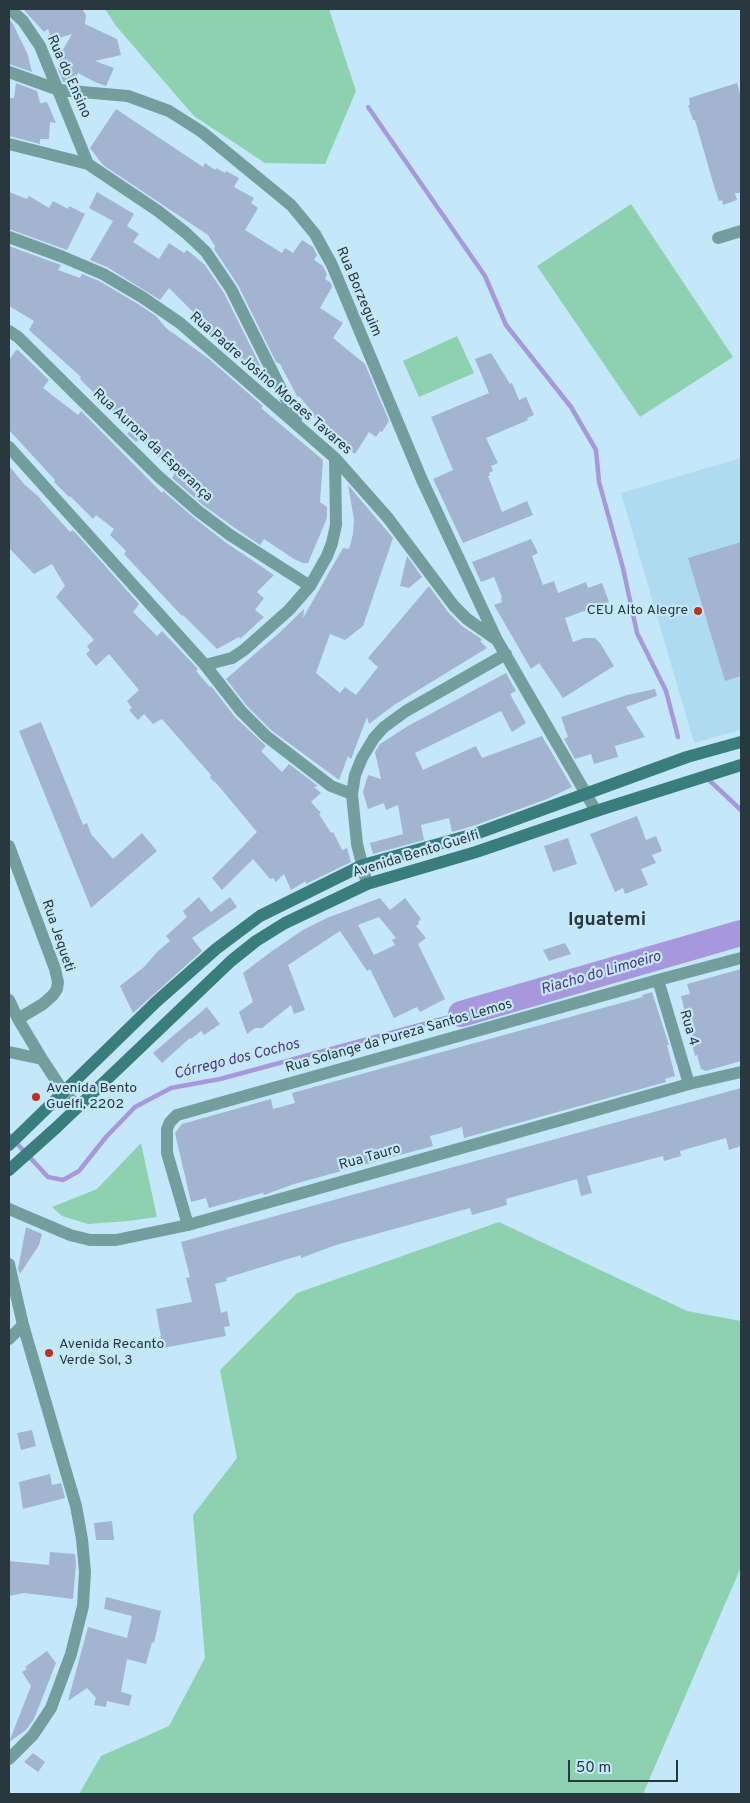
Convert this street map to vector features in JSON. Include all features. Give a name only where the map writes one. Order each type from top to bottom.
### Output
[{"type":"main road","name":"Avenida Bento Guelfi","points":[[9,1145],[156,1002],[237,932],[260,916],[363,865],[478,833],[687,757],[741,742]]},
{"type":"main road","name":"Avenida Bento Guelfi","points":[[12,1167],[57,1127],[174,1014],[256,941],[284,923],[367,884],[494,847],[596,811],[741,766]]},
{"type":"street","name":"Rua do Ensino","points":[[10,9],[23,21],[40,46],[88,164]]},
{"type":"street","name":"Rua Borzeguim","points":[[9,72],[59,90],[128,96],[169,111],[202,132],[291,205],[315,234],[332,265],[422,480],[497,640]]},
{"type":"street","points":[[9,144],[88,164],[158,211],[206,252],[232,290],[300,426]]},
{"type":"street","points":[[718,238],[741,231]]},
{"type":"street","name":"Rua Padre Josino Moraes Tavares","points":[[9,237],[103,274],[142,297],[180,323],[335,458],[388,518],[454,606],[497,640],[596,811]]},
{"type":"street","name":"Rua Aurora da Esperança","points":[[9,331],[18,337],[158,476],[198,511],[230,535],[310,586]]},
{"type":"street","points":[[9,447],[205,666],[241,711],[266,736],[331,786],[352,794]]},
{"type":"street","points":[[205,666],[232,658],[244,650],[289,610],[310,586],[327,556],[336,525],[335,458]]},
{"type":"street","points":[[367,884],[357,844],[352,794],[355,774],[374,738],[384,727],[406,711],[506,654]]},
{"type":"street","name":"Rua Jequeti","points":[[9,846],[55,968],[58,982],[57,989],[53,995],[43,1004],[18,1019]]},
{"type":"street","name":"Rua Solange da Pureza Santos Lemos","points":[[188,1225],[167,1153],[167,1129],[170,1122],[177,1115],[741,958]]},
{"type":"street","name":"Rua 4","points":[[658,980],[689,1084]]},
{"type":"street","points":[[9,1000],[42,1059],[64,1091],[78,1107]]},
{"type":"street","points":[[9,1052],[42,1059]]},
{"type":"street","name":"Rua Tauro","points":[[9,1209],[70,1236],[90,1240],[116,1240],[188,1225],[689,1084],[741,1072]]},
{"type":"street","points":[[9,1264],[23,1326],[76,1506],[85,1572],[83,1606],[70,1654],[51,1708],[32,1735],[9,1760]]},
{"type":"street","points":[[9,1339],[23,1326]]},
{"type":"shaded area","name":"CEU Alto Alegre","points":[[741,458],[741,730],[694,743],[621,493]]},
{"type":"green space","points":[[105,9],[329,9],[356,91],[325,164],[265,163],[194,116],[116,26]]},
{"type":"green space","points":[[631,204],[733,357],[640,417],[537,266]]},
{"type":"green space","points":[[457,336],[474,373],[419,397],[403,361]]},
{"type":"green space","points":[[141,1143],[157,1217],[88,1224],[62,1216],[52,1207],[97,1189]]},
{"type":"green space","points":[[499,1222],[687,1311],[741,1321],[741,1567],[643,1794],[79,1794],[101,1756],[169,1726],[205,1658],[193,1515],[237,1458],[220,1370],[297,1293]]},
{"type":"building","points":[[23,9],[82,9],[86,15],[85,24],[117,39],[121,55],[95,61],[114,68],[106,86],[78,73],[74,83],[63,82],[58,69],[63,63],[57,60],[72,34],[52,40],[48,29],[44,32]]},
{"type":"building","points":[[9,19],[28,55],[32,72],[9,64]]},
{"type":"building","points":[[16,83],[37,91],[40,103],[47,102],[56,123],[50,122],[49,139],[40,139],[40,144],[9,136],[9,98],[14,98]]},
{"type":"building","points":[[737,83],[741,97],[741,193],[735,193],[737,200],[723,205],[722,200],[719,201],[695,120],[693,120],[688,105],[690,105],[689,98]]},
{"type":"building","points":[[116,109],[203,167],[205,163],[215,170],[216,168],[225,173],[226,171],[239,178],[234,187],[254,198],[251,203],[258,208],[245,230],[282,253],[285,248],[293,253],[302,240],[313,247],[317,255],[314,260],[323,266],[327,275],[325,279],[331,283],[332,287],[320,308],[343,323],[333,338],[365,364],[389,421],[382,432],[380,431],[376,437],[369,432],[355,454],[336,440],[313,416],[314,414],[299,396],[298,398],[280,364],[276,362],[238,285],[214,249],[215,246],[208,235],[103,165],[90,148]]},
{"type":"building","points":[[9,192],[27,199],[29,196],[49,208],[53,201],[68,209],[69,206],[85,214],[67,250],[9,229]]},
{"type":"building","points":[[97,192],[134,214],[127,226],[139,234],[133,242],[159,259],[169,243],[184,253],[187,250],[205,265],[224,293],[261,367],[255,372],[193,321],[198,317],[169,288],[160,300],[107,267],[90,260],[113,221],[89,208]]},
{"type":"building","points":[[9,246],[61,265],[58,270],[80,278],[82,274],[99,281],[156,316],[166,328],[209,359],[263,406],[261,408],[323,460],[320,502],[327,507],[327,518],[308,563],[294,559],[264,539],[260,545],[235,528],[203,505],[172,478],[175,473],[140,439],[136,442],[127,434],[131,430],[80,379],[81,377],[29,330],[34,321],[9,306]]},
{"type":"building","points":[[17,349],[49,380],[43,388],[78,415],[81,411],[162,493],[163,491],[225,542],[274,575],[257,592],[264,598],[255,610],[264,617],[240,639],[239,637],[217,649],[182,616],[124,554],[126,551],[110,535],[114,529],[96,515],[93,519],[69,497],[9,430],[9,360]]},
{"type":"building","points":[[491,353],[510,384],[512,383],[519,400],[526,397],[534,415],[527,418],[528,420],[486,438],[498,463],[491,466],[493,471],[488,476],[502,512],[527,501],[533,515],[463,543],[433,479],[453,470],[431,417],[489,393],[475,359]]},
{"type":"building","points":[[9,466],[70,532],[73,530],[139,604],[133,612],[157,636],[162,631],[198,669],[196,671],[211,686],[235,717],[266,746],[261,751],[282,772],[289,764],[318,786],[314,787],[321,793],[311,802],[321,813],[319,814],[331,833],[333,832],[342,850],[347,848],[351,862],[306,884],[306,881],[291,890],[284,874],[276,882],[273,878],[270,879],[253,859],[222,890],[212,878],[257,832],[162,719],[153,724],[144,714],[138,720],[129,710],[132,708],[127,701],[139,690],[109,654],[96,666],[86,654],[90,650],[87,646],[94,640],[56,597],[65,586],[52,564],[34,574],[9,548]]},
{"type":"building","points":[[348,485],[393,538],[363,626],[345,640],[330,634],[316,673],[340,693],[345,687],[356,695],[378,667],[368,658],[429,586],[448,612],[462,626],[480,638],[482,640],[480,641],[487,648],[394,705],[369,724],[367,717],[351,759],[348,756],[339,780],[271,730],[247,706],[226,679],[304,609],[303,618],[343,548],[349,549],[354,520]]},
{"type":"building","points":[[531,539],[538,553],[532,556],[543,585],[554,581],[558,593],[586,582],[588,588],[602,583],[609,602],[565,618],[573,642],[584,638],[595,638],[614,666],[563,698],[539,663],[531,669],[494,605],[502,602],[502,597],[494,577],[481,582],[472,562]]},
{"type":"building","points":[[741,542],[741,676],[725,681],[688,558]]},
{"type":"building","points":[[407,556],[422,577],[409,588],[400,586]]},
{"type":"building","points":[[506,673],[516,691],[510,694],[526,723],[512,732],[501,711],[415,753],[423,770],[476,746],[482,758],[542,736],[572,787],[547,799],[452,832],[449,818],[421,825],[424,840],[373,854],[370,843],[403,834],[398,805],[386,810],[384,803],[368,809],[363,792],[368,775],[381,779],[375,752],[380,744],[408,726]]},
{"type":"building","points":[[655,689],[657,696],[626,707],[645,737],[615,746],[618,757],[594,764],[591,754],[575,759],[564,739],[568,737],[561,717],[627,695]]},
{"type":"building","points":[[41,722],[83,825],[87,823],[91,834],[113,859],[142,833],[157,851],[91,908],[19,731]]},
{"type":"building","points":[[637,816],[646,840],[656,836],[662,851],[652,855],[656,863],[641,869],[648,885],[625,894],[623,888],[615,892],[590,834]]},
{"type":"building","points":[[568,838],[577,864],[553,872],[544,846]]},
{"type":"building","points":[[199,897],[211,912],[230,897],[237,907],[192,938],[202,951],[133,1013],[120,986],[144,967],[170,941],[166,936],[187,917],[183,911]]},
{"type":"building","points":[[380,898],[390,910],[405,898],[421,919],[416,926],[426,938],[418,944],[445,999],[420,1012],[417,1007],[394,1018],[370,969],[367,971],[340,931],[288,965],[305,1010],[294,1014],[291,1005],[262,1028],[255,1028],[247,1034],[239,1012],[253,1002],[243,973],[303,930],[327,918]],"holes":[[[379,917],[396,938],[392,940],[395,945],[374,955],[358,925]]]},
{"type":"building","points":[[565,943],[571,954],[549,961],[543,950]]},
{"type":"building","points":[[741,969],[741,1061],[706,1071],[701,1069],[697,1055],[695,1056],[681,996],[690,994],[687,984]]},
{"type":"building","points":[[652,992],[669,1045],[667,1045],[675,1076],[665,1079],[666,1082],[464,1138],[462,1127],[430,1136],[433,1146],[294,1184],[264,1195],[263,1193],[209,1208],[206,1198],[191,1202],[175,1133],[182,1124],[271,1099],[273,1109],[295,1103],[292,1093],[643,997],[642,995]]},
{"type":"building","points":[[207,1007],[220,1024],[204,1035],[201,1031],[190,1038],[162,1063],[153,1053]]},
{"type":"building","points":[[741,1088],[741,1146],[729,1150],[726,1138],[680,1151],[681,1156],[664,1161],[663,1156],[587,1176],[592,1193],[581,1196],[577,1179],[506,1199],[507,1205],[472,1215],[470,1208],[226,1278],[227,1281],[215,1284],[221,1313],[227,1311],[230,1326],[224,1327],[226,1336],[163,1348],[156,1309],[192,1302],[186,1278],[190,1277],[181,1242]]},
{"type":"building","points":[[26,1227],[42,1234],[39,1245],[20,1274],[18,1269]]},
{"type":"building","points":[[32,1430],[36,1446],[21,1450],[17,1433]]},
{"type":"building","points":[[50,1474],[52,1485],[61,1483],[65,1498],[23,1509],[19,1482]]},
{"type":"building","points":[[112,1521],[114,1540],[96,1540],[94,1523]]},
{"type":"building","points":[[50,1552],[75,1554],[73,1599],[24,1593],[9,1596],[9,1561],[49,1565]]},
{"type":"building","points":[[106,1597],[161,1611],[154,1643],[152,1642],[146,1664],[127,1659],[121,1692],[132,1695],[129,1706],[107,1701],[106,1707],[94,1705],[96,1698],[87,1688],[68,1701],[88,1627],[127,1638],[132,1616],[104,1609]]},
{"type":"building","points":[[47,1651],[56,1663],[34,1719],[26,1730],[9,1742],[31,1686],[22,1672],[27,1669],[25,1667]]},
{"type":"building","points":[[33,1753],[45,1762],[38,1772],[24,1762]]},
{"type":"waterway","points":[[368,107],[485,276],[506,325],[571,407],[596,450],[599,482],[623,568],[637,633],[666,691],[678,737]]},
{"type":"waterway","points":[[710,781],[741,810]]},
{"type":"waterway","name":"Riacho do Limoeiro","points":[[461,1014],[741,933]]},
{"type":"waterway","name":"Córrego dos Cochos","points":[[9,1135],[48,1177],[63,1180],[79,1171],[106,1137],[135,1107],[171,1088],[220,1079],[461,1014]]},
{"type":"place","name":"CEU Alto Alegre","points":[[698,611]]},
{"type":"place","name":"Avenida Bento Guelfi, 2202","points":[[36,1097]]},
{"type":"place","name":"Avenida Recanto Verde Sol, 3","points":[[49,1353]]},
{"type":"district","name":"Iguatemi","points":[[607,921]]}]
